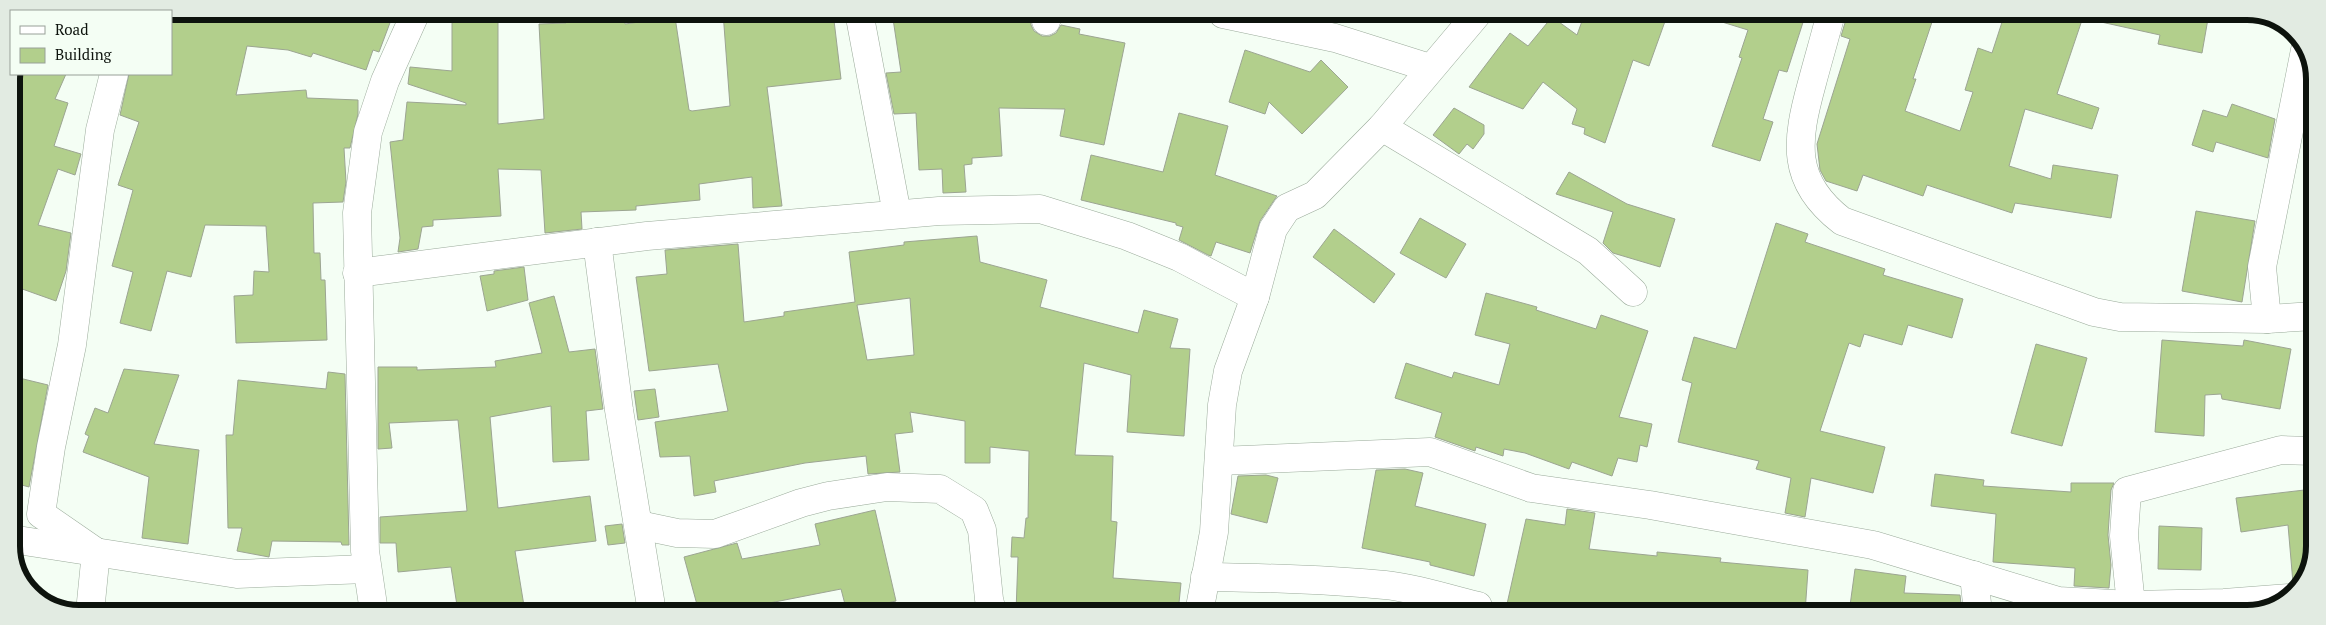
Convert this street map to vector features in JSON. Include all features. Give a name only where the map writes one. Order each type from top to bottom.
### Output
[{"type":"street","points":[[373,605],[364,541],[357,213],[368,132],[385,80],[412,20]]},
{"type":"street","points":[[861,20],[897,214]]},
{"type":"street","points":[[1251,20],[1335,38],[1430,68]]},
{"type":"street","points":[[1201,605],[1214,532],[1222,405],[1228,371],[1255,298],[1274,229],[1287,208],[1315,195],[1382,127],[1472,20]]},
{"type":"street","points":[[1829,20],[1802,116],[1799,157],[1813,193],[1828,210],[1842,221],[2094,312],[2120,317],[2267,319],[2306,317]]},
{"type":"street","points":[[2267,319],[2262,267],[2303,60]]},
{"type":"street","points":[[96,552],[42,514],[51,447],[72,345],[100,130],[114,75]]},
{"type":"street","points":[[1382,127],[1588,252],[1633,292]]},
{"type":"street","points":[[357,272],[597,242],[939,210],[1040,209],[1118,233],[1170,253],[1255,298]]},
{"type":"street","points":[[597,242],[619,410],[651,605]]},
{"type":"street","points":[[2130,605],[2124,536],[2128,491],[2281,450],[2306,451]]},
{"type":"street","points":[[1219,461],[1430,452],[1530,488],[1650,505],[1873,545],[2058,601],[2130,605],[2224,603],[2272,599]]},
{"type":"street","points":[[638,525],[677,533],[714,534],[801,502],[828,496],[888,487],[940,489],[974,510],[982,530],[990,605]]},
{"type":"street","points":[[20,540],[237,574],[367,569]]},
{"type":"street","points":[[91,605],[96,552]]},
{"type":"street","points":[[1974,575],[1977,605]]},
{"type":"street","points":[[1205,578],[1257,578],[1386,585],[1428,592],[1474,605]]},
{"type":"building","points":[[172,20],[391,20],[379,52],[373,50],[366,70],[313,53],[311,57],[288,50],[247,46],[236,95],[306,90],[307,98],[358,100],[358,114],[350,148],[344,148],[346,182],[343,202],[313,203],[314,253],[320,253],[321,280],[325,280],[327,340],[236,343],[234,296],[253,295],[254,271],[269,272],[266,226],[205,225],[191,277],[167,271],[151,331],[120,323],[133,272],[112,266],[133,190],[118,185],[139,122],[120,115],[129,75],[172,75]]},
{"type":"building","points":[[452,20],[498,20],[498,124],[544,119],[539,24],[566,23],[565,20],[625,20],[625,24],[654,20],[675,20],[689,110],[692,111],[730,106],[724,20],[834,20],[841,79],[767,87],[782,206],[753,208],[752,177],[699,184],[700,200],[636,206],[636,210],[581,212],[582,229],[545,233],[541,170],[498,169],[501,216],[433,220],[433,226],[422,227],[418,249],[398,252],[400,238],[390,142],[403,140],[407,102],[466,105],[466,103],[408,84],[410,67],[452,71]]},
{"type":"building","points":[[893,20],[1031,20],[1034,31],[1042,36],[1050,36],[1056,33],[1061,25],[1080,29],[1079,34],[1125,43],[1104,145],[1060,136],[1065,109],[999,108],[1002,156],[972,158],[972,164],[964,165],[966,192],[943,193],[942,169],[919,170],[916,113],[894,114],[886,73],[901,72]]},
{"type":"building","points":[[1550,20],[1556,20],[1577,35],[1582,20],[1665,20],[1649,66],[1633,60],[1605,143],[1584,134],[1585,128],[1572,124],[1577,109],[1543,82],[1523,109],[1469,87],[1510,33],[1528,46]]},
{"type":"building","points":[[1716,20],[1804,20],[1787,72],[1779,70],[1763,119],[1773,122],[1760,161],[1712,146],[1742,58],[1739,57],[1748,30]]},
{"type":"building","points":[[1846,20],[1933,20],[1913,79],[1916,79],[1905,111],[1960,131],[1973,92],[1965,90],[1978,48],[1992,53],[2003,20],[2082,20],[2057,94],[2099,108],[2092,129],[2025,109],[2009,166],[2051,179],[2053,165],[2118,175],[2111,218],[2015,203],[2012,213],[1927,185],[1923,196],[1863,175],[1857,191],[1826,181],[1820,170],[1817,144],[1850,39],[1841,36]]},
{"type":"building","points":[[2101,20],[2208,20],[2202,53],[2158,44],[2160,35],[2101,22]]},
{"type":"building","points":[[1245,50],[1310,72],[1321,60],[1348,87],[1302,134],[1269,102],[1265,114],[1229,102]]},
{"type":"building","points":[[23,75],[66,75],[55,99],[68,103],[54,146],[81,154],[75,175],[58,169],[38,225],[71,233],[66,271],[56,301],[20,288],[20,83]]},
{"type":"building","points":[[2232,104],[2275,119],[2268,158],[2216,142],[2213,152],[2192,145],[2203,110],[2227,117]]},
{"type":"building","points":[[1454,108],[1484,125],[1484,134],[1473,149],[1467,144],[1459,154],[1433,135]]},
{"type":"building","points":[[1179,113],[1228,126],[1215,175],[1277,196],[1260,221],[1250,253],[1216,242],[1211,256],[1179,240],[1183,227],[1176,225],[1176,223],[1081,200],[1091,155],[1163,172]]},
{"type":"building","points":[[1569,172],[1627,204],[1675,219],[1660,267],[1613,253],[1603,243],[1613,212],[1556,194]]},
{"type":"building","points":[[2196,211],[2255,221],[2242,302],[2182,291]]},
{"type":"building","points":[[1420,218],[1466,244],[1446,278],[1400,253]]},
{"type":"building","points":[[1776,223],[1808,234],[1805,242],[1885,269],[1883,275],[1963,299],[1952,338],[1908,325],[1902,345],[1864,334],[1860,347],[1849,343],[1820,431],[1885,447],[1873,493],[1811,478],[1805,517],[1785,513],[1791,478],[1756,469],[1759,461],[1678,442],[1692,383],[1682,380],[1694,337],[1736,349]]},
{"type":"building","points":[[1334,229],[1395,274],[1374,303],[1313,257]]},
{"type":"building","points":[[977,236],[980,262],[1047,280],[1040,307],[1138,333],[1144,310],[1178,319],[1170,348],[1190,349],[1184,436],[1127,432],[1131,375],[1084,363],[1075,455],[1113,456],[1111,521],[1117,522],[1113,578],[1181,583],[1179,605],[1016,605],[1018,557],[1011,557],[1012,537],[1024,538],[1026,518],[1028,518],[1029,451],[990,447],[990,463],[965,463],[965,421],[910,412],[913,432],[895,434],[900,472],[868,474],[866,456],[805,463],[714,481],[716,492],[694,496],[690,456],[660,457],[655,422],[728,411],[718,364],[649,371],[636,277],[667,274],[665,250],[738,244],[744,322],[784,316],[784,312],[855,302],[849,252],[904,245],[904,242]],"holes":[[[910,298],[914,355],[867,360],[857,305]]]},
{"type":"building","points":[[524,267],[528,300],[487,311],[480,276],[494,274],[494,271]]},
{"type":"building","points":[[1486,293],[1537,307],[1536,310],[1596,329],[1601,315],[1648,331],[1619,417],[1652,424],[1647,447],[1640,445],[1637,462],[1618,458],[1612,476],[1572,462],[1569,469],[1525,453],[1504,449],[1503,456],[1476,447],[1475,451],[1435,437],[1442,413],[1395,398],[1406,363],[1452,378],[1454,372],[1499,385],[1510,344],[1475,335]]},
{"type":"building","points":[[554,296],[569,352],[595,349],[603,409],[586,411],[589,460],[553,462],[551,406],[490,417],[498,508],[590,496],[596,541],[515,551],[524,605],[457,605],[451,567],[398,572],[396,543],[380,543],[380,517],[467,511],[458,420],[389,423],[392,448],[378,449],[378,367],[417,367],[417,370],[496,367],[495,361],[542,353],[529,303]]},
{"type":"building","points":[[2162,340],[2243,346],[2244,340],[2291,349],[2280,409],[2222,399],[2221,394],[2205,395],[2204,436],[2155,432]]},
{"type":"building","points":[[2036,344],[2087,358],[2062,446],[2011,433]]},
{"type":"building","points":[[124,369],[179,375],[154,444],[199,450],[188,544],[142,538],[149,477],[83,452],[89,436],[85,434],[95,408],[108,413]]},
{"type":"building","points":[[328,372],[345,374],[349,545],[342,545],[341,542],[272,541],[269,557],[237,551],[242,528],[228,528],[226,435],[233,435],[238,380],[326,389]]},
{"type":"building","points":[[20,378],[48,385],[29,487],[20,484]]},
{"type":"building","points":[[655,389],[659,417],[638,420],[634,391]]},
{"type":"building","points":[[1405,469],[1423,473],[1415,506],[1486,524],[1474,576],[1430,565],[1430,562],[1362,548],[1376,470]]},
{"type":"building","points":[[1935,474],[1984,480],[1983,486],[2071,492],[2071,483],[2114,483],[2111,490],[2108,535],[2111,565],[2109,588],[2074,586],[2075,568],[1993,562],[1996,514],[1931,506]]},
{"type":"building","points":[[1266,475],[1278,478],[1267,523],[1231,514],[1238,476]]},
{"type":"building","points":[[2306,490],[2306,546],[2304,562],[2302,569],[2293,583],[2288,525],[2241,532],[2236,498]]},
{"type":"building","points":[[1567,509],[1595,513],[1589,549],[1657,556],[1657,552],[1721,558],[1720,562],[1808,570],[1806,605],[1507,605],[1526,519],[1565,525]]},
{"type":"building","points":[[875,510],[896,601],[878,605],[845,605],[841,589],[759,605],[697,605],[684,557],[737,543],[742,559],[820,545],[815,524]]},
{"type":"building","points":[[622,524],[625,543],[608,545],[605,526]]},
{"type":"building","points":[[2159,526],[2202,528],[2201,570],[2158,569]]},
{"type":"building","points":[[1855,569],[1906,576],[1904,593],[1960,595],[1961,605],[1850,605]]}]
